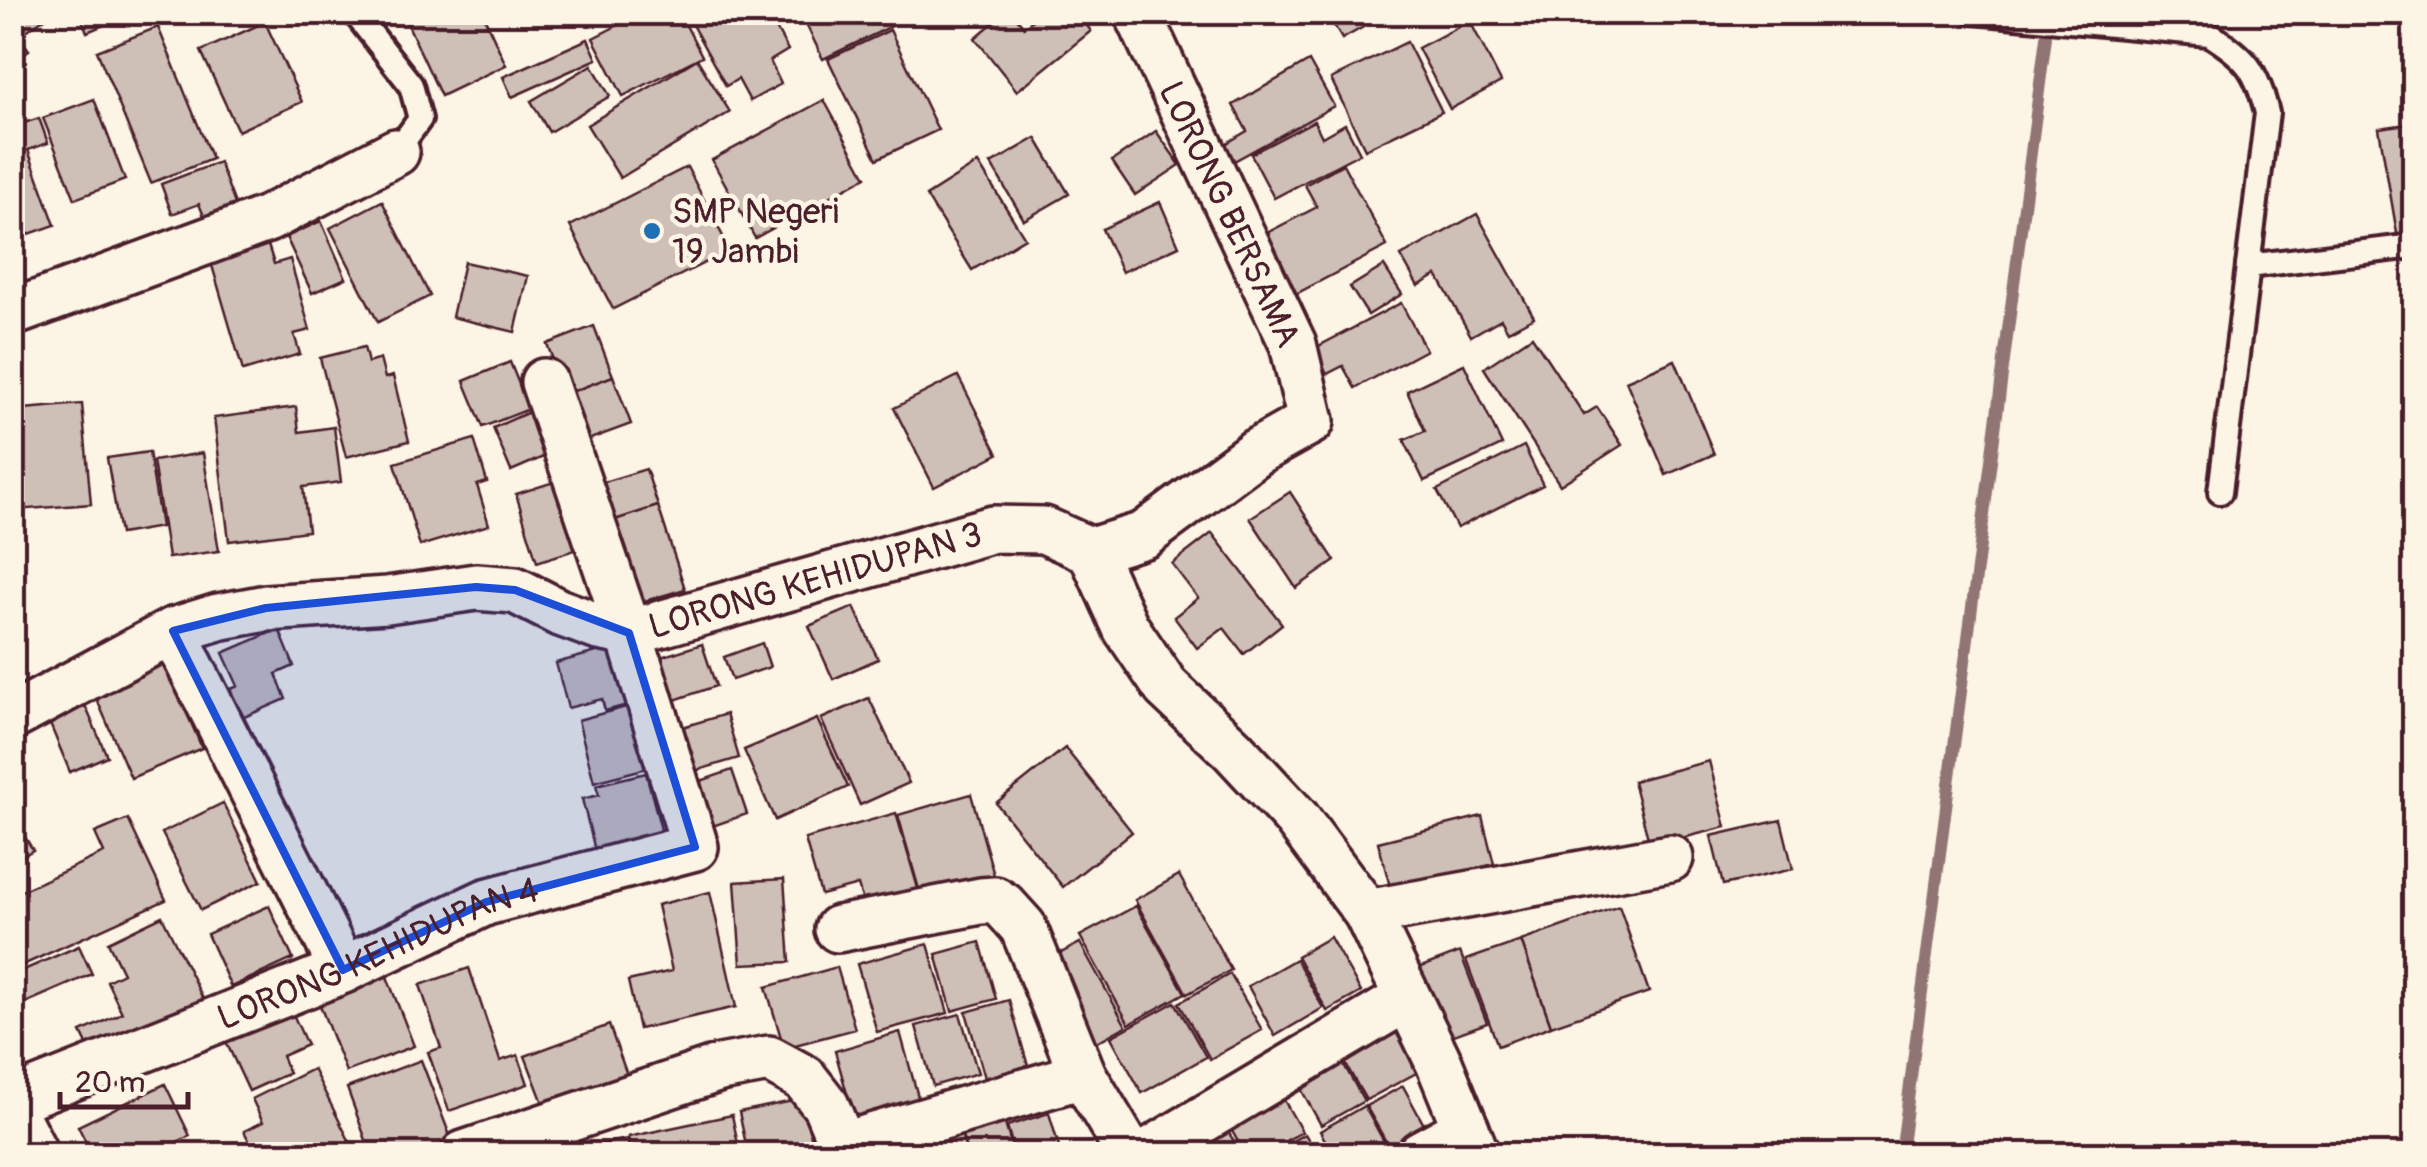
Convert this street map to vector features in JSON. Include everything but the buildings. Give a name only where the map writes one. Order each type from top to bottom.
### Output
[{"type":"street","name":"LORONG BERSAMA","points":[[1092,551],[1144,535],[1256,452],[1310,421],[1293,344],[1137,12]]},
{"type":"street","points":[[12,313],[267,218],[396,152]]},
{"type":"street","points":[[544,382],[629,633]]},
{"type":"street","name":"LORONG KEHIDUPAN 3","points":[[12,717],[173,632],[218,617],[266,608],[388,600],[476,587],[515,590],[585,622],[629,633],[994,529],[1044,530],[1092,551]]},
{"type":"street","points":[[1092,551],[1126,628],[1166,688],[1233,750],[1297,818],[1367,912],[1440,1064],[1471,1142],[1420,1154]]},
{"type":"street","points":[[173,632],[343,970]]},
{"type":"street","name":"LORONG KEHIDUPAN 4","points":[[12,1105],[343,970],[486,902],[695,847],[629,633]]},
{"type":"street","points":[[1367,912],[1670,858]]},
{"type":"street","points":[[838,929],[981,901],[994,900],[1002,905],[1024,927],[1083,1074],[1130,1154]]},
{"type":"street","points":[[1144,1154],[1407,998]]},
{"type":"street","points":[[464,1154],[720,1068],[769,1058],[804,1078],[826,1106],[845,1150],[1083,1074]]},
{"type":"street","points":[[12,1105],[35,1154]]},
{"type":"lane","points":[[354,12],[411,85],[420,119],[396,152]]},
{"type":"lane","points":[[1974,12],[2208,34],[2239,52],[2260,81],[2267,114],[2220,492]]},
{"type":"lane","points":[[2248,266],[2414,246]]},
{"type":"highlighted area","points":[[476,587],[515,590],[629,633],[695,847],[486,902],[343,970],[173,631],[266,608]]},
{"type":"waterway","points":[[1901,1154],[2046,37]]},
{"type":"place","name":"SMP Negeri 19 Jambi","points":[[652,231]]}]
